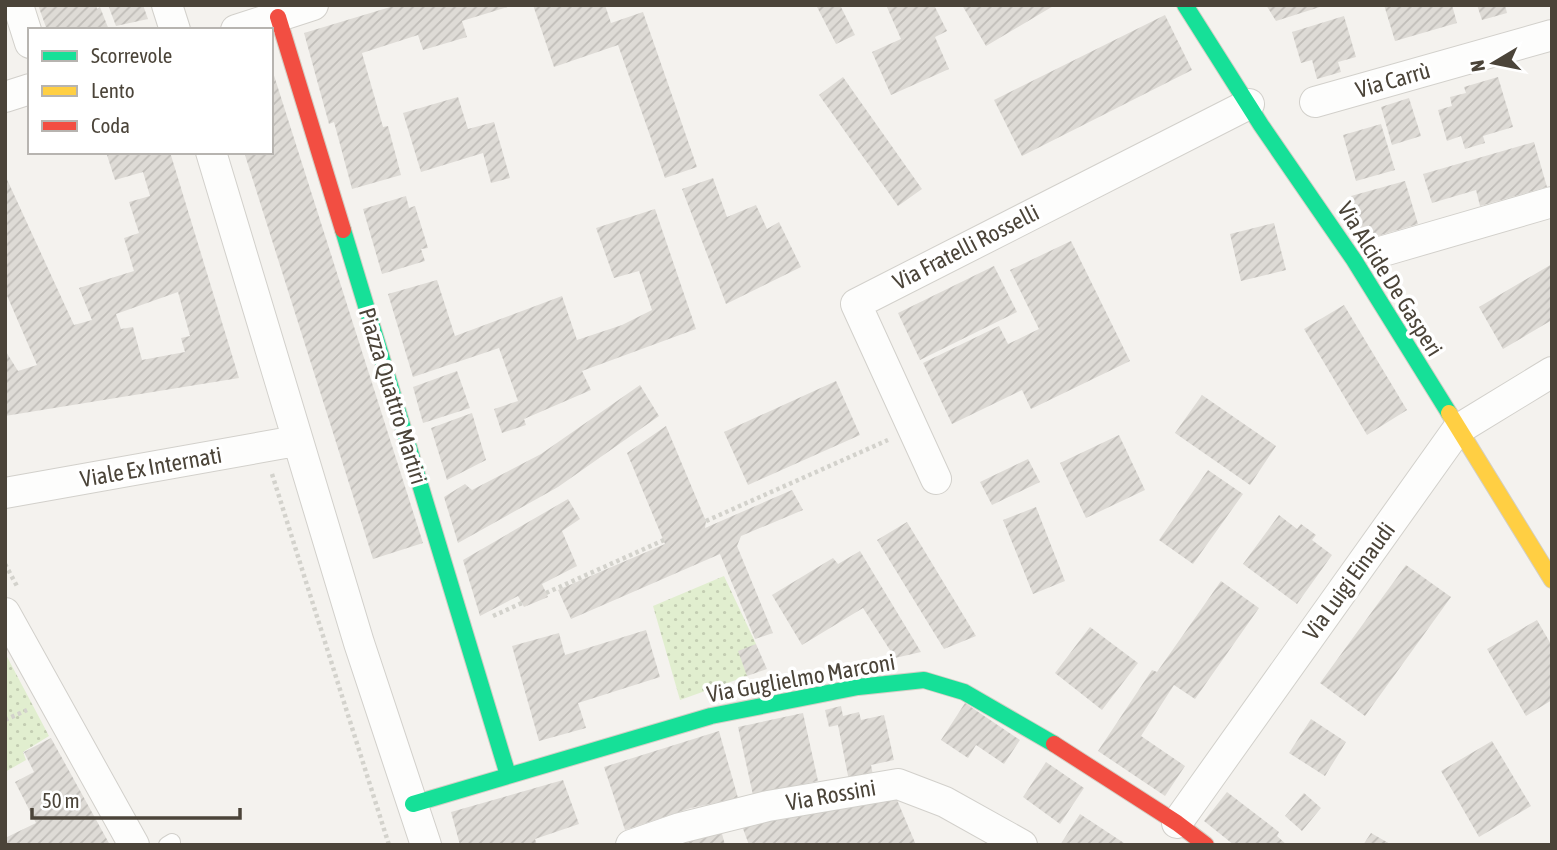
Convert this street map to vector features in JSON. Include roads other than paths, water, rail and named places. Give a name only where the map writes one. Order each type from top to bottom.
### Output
[{"type":"street","points":[[18,5],[28,37]]},
{"type":"street","points":[[167,5],[174,28]]},
{"type":"street","points":[[242,28],[313,5]]},
{"type":"street","name":"Via Alcide De Gasperi","points":[[1185,5],[1354,260],[1552,580]]},
{"type":"street","name":"Piazza Quattro Martiri","points":[[278,17],[508,775]]},
{"type":"street","name":"Via Carrù","points":[[1315,102],[1552,35]]},
{"type":"street","points":[[5,97],[28,90]]},
{"type":"street","name":"Via Fratelli Rosselli","points":[[936,479],[856,304],[1249,104]]},
{"type":"street","points":[[212,154],[296,440],[426,845]]},
{"type":"street","points":[[1380,252],[1552,202]]},
{"type":"street","name":"Via Luigi Einaudi","points":[[1192,837],[1457,430],[1552,372]]},
{"type":"street","name":"Viale Ex Internati","points":[[5,493],[296,440]]},
{"type":"street","points":[[5,613],[134,845]]},
{"type":"street","name":"Via Guglielmo Marconi","points":[[413,804],[711,716],[858,687],[923,680],[964,692],[1047,740],[1192,837]]},
{"type":"street","name":"Via Rossini","points":[[631,845],[680,828],[768,807],[898,784],[946,802],[1022,845]]}]
